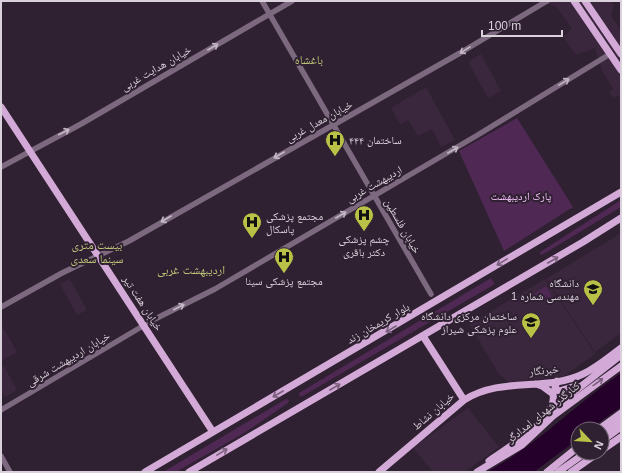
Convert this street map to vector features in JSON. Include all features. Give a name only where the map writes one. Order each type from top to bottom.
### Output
[{"type":"main road","points":[[574,1],[621,70]]},
{"type":"main road","points":[[585,1],[621,54]]},
{"type":"main road","name":"خیابان هفت تیر","points":[[1,107],[145,325],[213,432]]},
{"type":"main road","name":"بلوار کریمخان زند","points":[[145,472],[621,192]]},
{"type":"main road","points":[[189,472],[423,336],[621,218]]},
{"type":"main road","name":"خیابان نشاط","points":[[379,472],[464,400],[423,336]]},
{"type":"main road","name":"خبرنگار","points":[[464,400],[477,392],[492,388],[524,383],[534,384],[558,381],[583,374],[621,348]]},
{"type":"main road","points":[[477,472],[490,460],[530,432],[549,412],[582,384],[621,356]]},
{"type":"main road","name":"کنارگذر شهدای امدادگر","points":[[477,472],[522,445],[553,416],[621,366]]},
{"type":"main road","points":[[558,381],[555,388],[559,391],[582,384]]},
{"type":"main road","points":[[534,384],[542,386],[553,394],[553,406],[549,412]]},
{"type":"main road","points":[[610,422],[621,414]]},
{"type":"main road","points":[[610,427],[621,419]]},
{"type":"main road","points":[[610,435],[621,427]]},
{"type":"main road","points":[[610,445],[621,437]]},
{"type":"main road","points":[[547,472],[570,453]]},
{"type":"main road","points":[[558,472],[573,461]]},
{"type":"main road","points":[[571,472],[587,461]]},
{"type":"street","name":"خیابان فلسطین","points":[[262,1],[431,294]]},
{"type":"street","name":"خیابان هدایت غربی","points":[[1,167],[88,120],[292,1]]},
{"type":"street","name":"خیابان معدل غربی","points":[[1,307],[62,273],[129,241],[460,53],[547,1]]},
{"type":"street","name":"اردیبهشت غربی","points":[[145,325],[215,289],[374,196],[610,54]]},
{"type":"street","points":[[426,308],[431,294],[440,295],[453,292]]},
{"type":"street","name":"خیابان اردیبهشت شرقی","points":[[1,410],[145,325]]},
{"type":"street","points":[[1,456],[10,472]]},
{"type":"shaded area","points":[[538,1],[611,1],[614,5],[611,16],[621,30],[621,99],[618,95],[613,98],[609,92],[613,89],[602,70],[595,48],[576,55],[563,37],[572,29],[556,6]]},
{"type":"shaded area","points":[[481,54],[501,91],[488,98],[468,62]]},
{"type":"shaded area","points":[[426,87],[455,140],[441,147],[432,129],[418,136],[408,120],[400,124],[391,108]]},
{"type":"shaded area","name":"دانشگاه مهندسی شماره 1","points":[[621,233],[621,333],[595,352],[546,279]]},
{"type":"shaded area","points":[[70,279],[87,310],[77,315],[60,284]]},
{"type":"shaded area","name":"ساختمان مرکزی دانشگاه علوم پزشکی شیراز","points":[[545,279],[595,354],[564,376],[508,382],[499,374],[469,324]]},
{"type":"shaded area","points":[[1,324],[17,352],[1,361]]},
{"type":"shaded area","points":[[4,366],[17,390],[5,397],[1,390],[1,368]]},
{"type":"shaded area","points":[[621,373],[621,407],[601,421],[570,421],[570,445],[534,472],[487,472],[522,450]]},
{"type":"shaded area","points":[[468,408],[499,447],[464,472],[433,472],[413,448]]},
{"type":"green space","name":"پارک اردیبهشت","points":[[517,118],[573,207],[504,251],[459,151]]},
{"type":"green space","points":[[621,200],[621,207],[542,255],[540,254],[540,252]]},
{"type":"green space","points":[[491,278],[495,284],[301,397],[299,395],[299,393]]},
{"type":"green space","points":[[546,286],[552,297],[544,302],[541,299],[537,302],[532,300],[531,296]]},
{"type":"green space","points":[[286,399],[289,400],[288,403],[246,432],[176,472],[163,472]]},
{"type":"place","name":"ساختمان ۴۴۴","points":[[335,157]]},
{"type":"place","name":"چشم پزشکی دکتر باقری","points":[[364,232]]},
{"type":"place","name":"مجتمع پزشکی پاسکال","points":[[252,239]]},
{"type":"place","name":"مجتمع پزشکی سینا","points":[[284,274]]},
{"type":"place","name":"دانشگاه مهندسی شماره 1","points":[[593,306]]},
{"type":"place","name":"ساختمان مرکزی دانشگاه علوم پزشکی شیراز","points":[[531,339]]},
{"type":"district","name":"باغشاه","points":[[309,60]]},
{"type":"district","name":"بیست متری سینما سعدی","points":[[97,252]]},
{"type":"district","name":"اردیبهشت غربی","points":[[191,270]]}]
